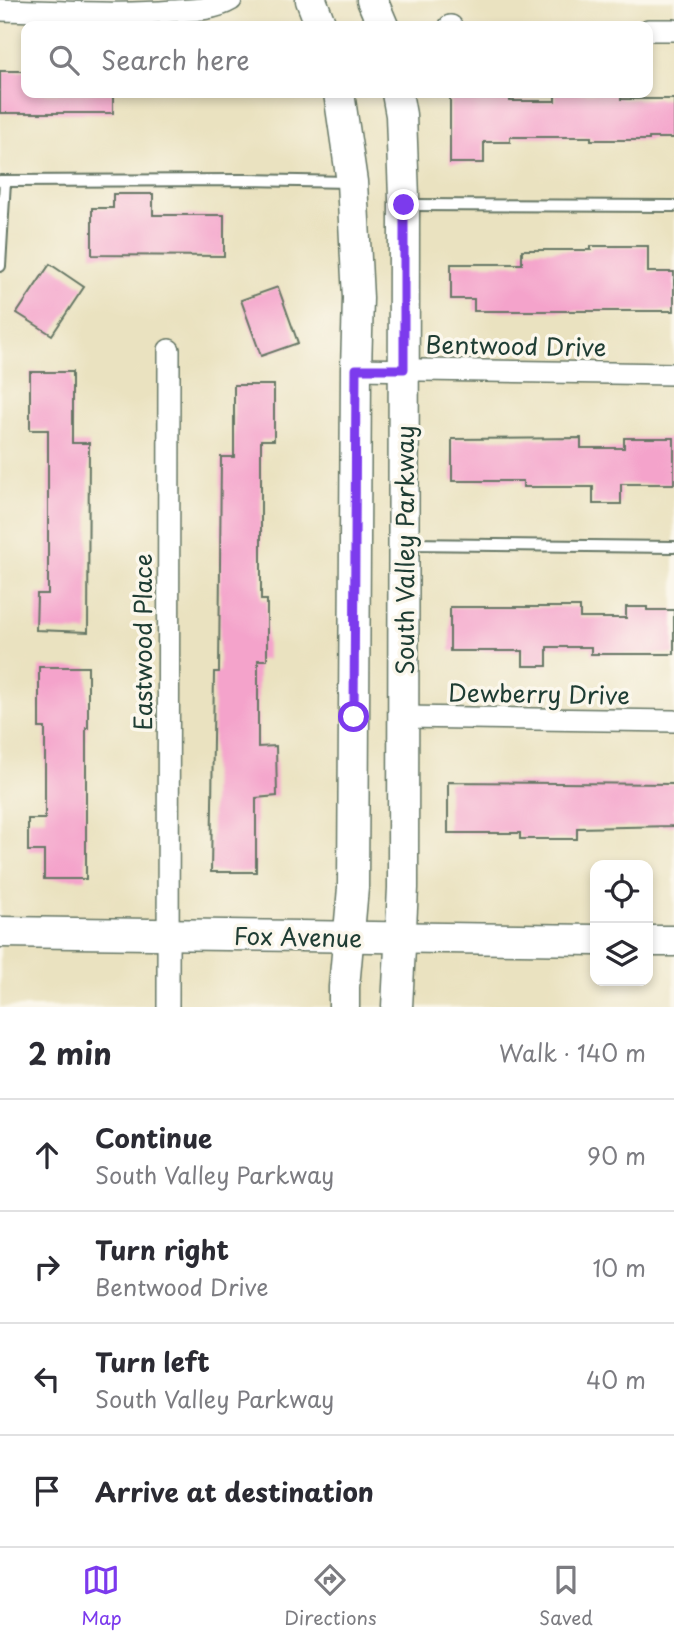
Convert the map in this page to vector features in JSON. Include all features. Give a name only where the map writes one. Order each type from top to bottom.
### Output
[{"type":"main road","points":[[311,0],[319,21]]},
{"type":"main road","points":[[372,0],[381,21]]},
{"type":"main road","name":"South Valley Parkway","points":[[340,98],[352,182],[358,298],[353,875],[344,1007]]},
{"type":"main road","name":"South Valley Parkway","points":[[397,1007],[403,888],[404,717],[404,205],[401,114],[398,98]]},
{"type":"main road","name":"Fox Avenue","points":[[0,932],[590,940]]},
{"type":"main road","points":[[653,941],[674,942]]},
{"type":"street","points":[[0,10],[143,14],[200,9],[223,5],[231,0]]},
{"type":"street","points":[[653,30],[674,30]]},
{"type":"street","name":"Eastwood Place","points":[[168,1007],[169,350]]},
{"type":"street","name":"Bentwood Drive","points":[[356,369],[674,374]]},
{"type":"street","name":"Dewberry Drive","points":[[404,717],[674,721]]},
{"type":"lane","points":[[0,266],[3,181],[352,182]]},
{"type":"lane","points":[[404,205],[674,206]]},
{"type":"lane","points":[[404,544],[674,547]]},
{"type":"building","points":[[0,71],[21,71],[21,98],[113,98],[113,113],[0,113]]},
{"type":"building","points":[[450,98],[510,98],[510,101],[555,101],[555,98],[674,99],[674,138],[591,140],[591,137],[510,137],[510,142],[484,142],[484,163],[450,163]]},
{"type":"building","points":[[113,194],[153,194],[153,215],[224,215],[224,256],[92,255],[92,208],[113,208]]},
{"type":"building","points":[[591,246],[648,246],[648,272],[674,272],[674,311],[474,311],[474,299],[451,299],[451,264],[522,264],[522,250],[591,250]]},
{"type":"building","points":[[50,264],[84,287],[52,335],[17,313]]},
{"type":"building","points":[[278,287],[298,343],[261,356],[241,300]]},
{"type":"building","points":[[30,372],[72,372],[72,443],[89,443],[88,632],[36,630],[37,594],[48,594],[48,430],[30,430]]},
{"type":"building","points":[[234,385],[274,385],[274,440],[261,440],[261,600],[267,600],[267,660],[258,660],[258,747],[276,746],[277,796],[256,798],[256,872],[211,872],[214,672],[219,672],[221,457],[234,457]]},
{"type":"building","points":[[581,438],[581,448],[624,448],[624,438],[674,438],[674,484],[621,484],[621,504],[593,504],[593,487],[523,487],[523,481],[452,481],[452,439]]},
{"type":"building","points":[[450,607],[580,607],[580,618],[626,618],[626,607],[674,610],[674,654],[591,654],[591,647],[547,647],[547,666],[523,666],[523,651],[450,651]]},
{"type":"building","points":[[39,667],[88,667],[86,879],[44,879],[44,851],[28,851],[28,819],[45,819],[45,728],[39,728]]},
{"type":"building","points":[[448,782],[674,784],[674,826],[577,828],[577,839],[520,839],[520,833],[448,833]]},
{"type":"route","points":[[354,717],[356,369],[404,369],[404,205]]}]
